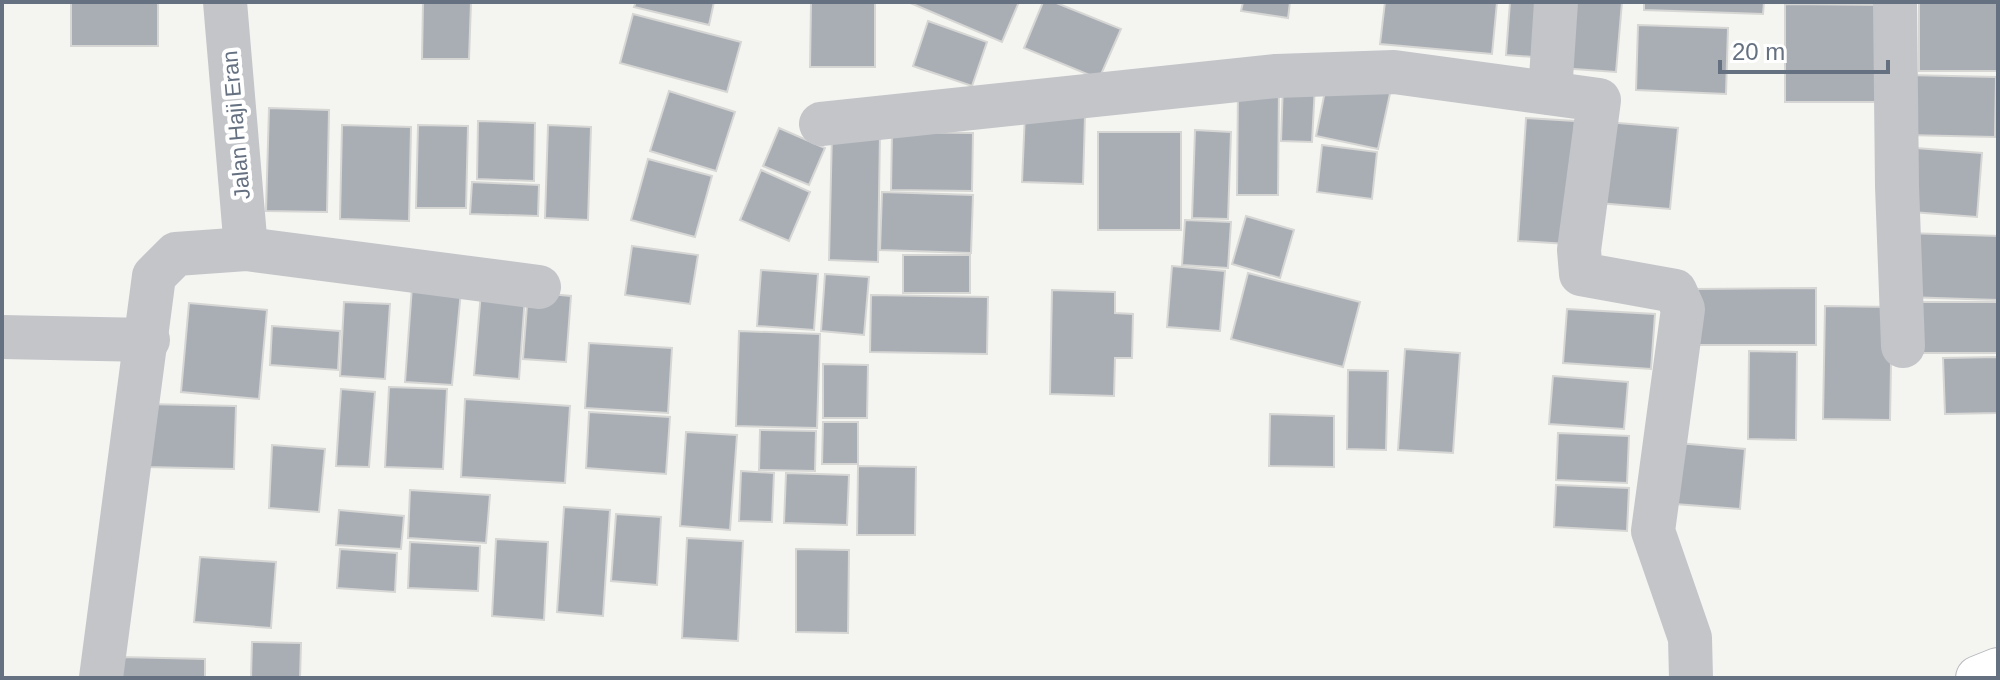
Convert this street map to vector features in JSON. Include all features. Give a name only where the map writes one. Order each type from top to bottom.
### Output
[{"type":"main road","points":[[1978,678],[1998,670]]},
{"type":"street","name":"Jalan Haji Eran","points":[[225,2],[246,249]]},
{"type":"street","points":[[1550,93],[1556,2]]},
{"type":"street","points":[[1895,2],[1903,346]]},
{"type":"street","points":[[821,124],[1276,76],[1394,72],[1599,100],[1579,250],[1581,274],[1675,291],[1683,309],[1653,531],[1690,638],[1691,678]]},
{"type":"street","points":[[101,678],[148,340],[154,276],[176,254],[246,249],[539,287]]},
{"type":"street","points":[[2,337],[148,340]]},
{"type":"building","points":[[71,2],[158,2],[158,46],[71,46]]},
{"type":"building","points":[[423,2],[471,2],[469,59],[422,59]]},
{"type":"building","points":[[636,2],[714,2],[709,25],[634,7]]},
{"type":"building","points":[[811,2],[875,2],[875,67],[810,67]]},
{"type":"building","points":[[908,2],[1019,2],[1002,42]]},
{"type":"building","points":[[1043,2],[1054,2],[1121,29],[1099,79],[1024,48]]},
{"type":"building","points":[[1243,2],[1290,2],[1288,18],[1241,11]]},
{"type":"building","points":[[1385,2],[1497,2],[1492,54],[1380,44]]},
{"type":"building","points":[[1510,2],[1550,2],[1547,58],[1506,55]]},
{"type":"building","points":[[1565,2],[1622,2],[1616,72],[1560,68]]},
{"type":"building","points":[[1644,2],[1764,2],[1763,14],[1644,10]]},
{"type":"building","points":[[1919,2],[1998,2],[1998,71],[1919,71]]},
{"type":"building","points":[[1785,4],[1890,5],[1889,102],[1785,102]]},
{"type":"building","points":[[633,14],[741,42],[727,92],[620,63]]},
{"type":"building","points":[[928,21],[987,42],[972,86],[913,66]]},
{"type":"building","points":[[1638,25],[1728,28],[1726,94],[1636,90]]},
{"type":"building","points":[[1906,75],[1996,77],[1995,137],[1905,135]]},
{"type":"building","points":[[1328,76],[1391,89],[1378,149],[1316,136]]},
{"type":"building","points":[[1283,84],[1315,85],[1312,142],[1281,141]]},
{"type":"building","points":[[1238,85],[1279,85],[1278,195],[1237,195]]},
{"type":"building","points":[[669,91],[735,112],[716,171],[650,151]]},
{"type":"building","points":[[269,108],[329,110],[327,212],[266,211]]},
{"type":"building","points":[[1025,113],[1085,115],[1083,184],[1022,182]]},
{"type":"building","points":[[1526,118],[1575,121],[1568,244],[1518,241]]},
{"type":"building","points":[[478,121],[535,123],[534,181],[477,179]]},
{"type":"building","points":[[1606,122],[1678,128],[1670,209],[1598,203]]},
{"type":"building","points":[[342,125],[411,127],[409,221],[340,219]]},
{"type":"building","points":[[418,125],[468,126],[466,208],[416,208]]},
{"type":"building","points":[[548,125],[591,127],[588,220],[545,218]]},
{"type":"building","points":[[779,128],[825,148],[809,185],[763,166]]},
{"type":"building","points":[[1195,130],[1231,132],[1228,219],[1192,218]]},
{"type":"building","points":[[832,132],[880,133],[878,262],[829,260]]},
{"type":"building","points":[[892,132],[973,133],[972,191],[891,190]]},
{"type":"building","points":[[1098,132],[1181,132],[1181,230],[1098,230]]},
{"type":"building","points":[[1322,145],[1377,152],[1372,199],[1317,192]]},
{"type":"building","points":[[1902,147],[1982,153],[1977,217],[1899,211]]},
{"type":"building","points":[[648,159],[712,176],[695,237],[631,220]]},
{"type":"building","points":[[761,170],[810,192],[789,241],[740,220]]},
{"type":"building","points":[[472,182],[539,185],[538,216],[470,214]]},
{"type":"building","points":[[882,192],[973,195],[971,253],[880,250]]},
{"type":"building","points":[[1246,216],[1294,230],[1280,278],[1232,264]]},
{"type":"building","points":[[1185,220],[1231,222],[1228,268],[1182,265]]},
{"type":"building","points":[[1907,233],[1998,236],[1998,300],[1905,297]]},
{"type":"building","points":[[632,246],[698,255],[690,304],[625,295]]},
{"type":"building","points":[[903,255],[970,255],[970,293],[903,293]]},
{"type":"building","points":[[1172,266],[1225,271],[1220,331],[1167,327]]},
{"type":"building","points":[[761,270],[818,274],[814,330],[757,326]]},
{"type":"building","points":[[1248,273],[1360,302],[1343,367],[1231,339]]},
{"type":"building","points":[[825,274],[869,277],[864,335],[821,331]]},
{"type":"building","points":[[412,287],[461,291],[452,385],[405,382]]},
{"type":"building","points":[[1816,288],[1816,345],[1695,345],[1695,289]]},
{"type":"building","points":[[1052,290],[1115,292],[1115,313],[1133,314],[1132,358],[1115,358],[1114,396],[1050,394]]},
{"type":"building","points":[[481,292],[525,296],[519,379],[474,375]]},
{"type":"building","points":[[528,292],[571,296],[566,362],[523,359]]},
{"type":"building","points":[[871,295],[988,297],[987,354],[870,352]]},
{"type":"building","points":[[344,302],[390,304],[385,379],[340,376]]},
{"type":"building","points":[[1915,302],[1998,302],[1998,353],[1915,353]]},
{"type":"building","points":[[189,303],[267,310],[259,399],[181,392]]},
{"type":"building","points":[[1825,306],[1892,307],[1890,420],[1823,419]]},
{"type":"building","points":[[1567,309],[1655,314],[1651,369],[1563,363]]},
{"type":"building","points":[[272,326],[340,331],[338,370],[270,365]]},
{"type":"building","points":[[739,331],[820,334],[817,428],[736,426]]},
{"type":"building","points":[[589,343],[672,348],[668,413],[585,408]]},
{"type":"building","points":[[1405,349],[1460,353],[1453,453],[1398,450]]},
{"type":"building","points":[[1749,351],[1797,352],[1796,440],[1748,439]]},
{"type":"building","points":[[1998,357],[1998,413],[1945,414],[1943,358]]},
{"type":"building","points":[[823,364],[868,365],[867,418],[823,418]]},
{"type":"building","points":[[1348,370],[1388,371],[1386,450],[1347,449]]},
{"type":"building","points":[[1553,376],[1628,382],[1624,429],[1549,424]]},
{"type":"building","points":[[389,387],[447,389],[443,469],[385,467]]},
{"type":"building","points":[[341,389],[375,392],[369,467],[336,466]]},
{"type":"building","points":[[465,399],[570,406],[565,483],[461,477]]},
{"type":"building","points":[[147,404],[236,406],[234,469],[146,467]]},
{"type":"building","points":[[589,412],[670,417],[666,474],[586,468]]},
{"type":"building","points":[[1270,414],[1334,416],[1334,467],[1269,466]]},
{"type":"building","points":[[823,422],[858,422],[858,464],[822,464]]},
{"type":"building","points":[[760,430],[816,431],[815,471],[759,470]]},
{"type":"building","points":[[686,432],[737,435],[730,530],[680,526]]},
{"type":"building","points":[[1558,433],[1629,436],[1627,483],[1556,480]]},
{"type":"building","points":[[1667,442],[1745,449],[1740,509],[1662,503]]},
{"type":"building","points":[[272,445],[325,449],[319,512],[269,508]]},
{"type":"building","points":[[858,466],[916,467],[915,535],[857,535]]},
{"type":"building","points":[[741,471],[774,473],[772,522],[739,521]]},
{"type":"building","points":[[786,473],[849,475],[847,525],[784,523]]},
{"type":"building","points":[[1556,485],[1629,488],[1627,531],[1554,527]]},
{"type":"building","points":[[410,490],[490,495],[486,543],[408,538]]},
{"type":"building","points":[[564,507],[610,510],[603,616],[557,612]]},
{"type":"building","points":[[339,510],[404,516],[401,549],[336,545]]},
{"type":"building","points":[[616,514],[661,517],[657,585],[611,581]]},
{"type":"building","points":[[687,538],[743,541],[738,641],[682,638]]},
{"type":"building","points":[[496,539],[548,542],[544,620],[492,616]]},
{"type":"building","points":[[410,542],[480,546],[478,591],[408,588]]},
{"type":"building","points":[[340,549],[397,553],[395,592],[337,588]]},
{"type":"building","points":[[796,549],[849,550],[848,633],[796,632]]},
{"type":"building","points":[[200,557],[276,562],[271,628],[194,622]]},
{"type":"building","points":[[252,642],[301,643],[300,678],[251,678]]},
{"type":"building","points":[[120,657],[205,659],[205,678],[119,678]]}]
